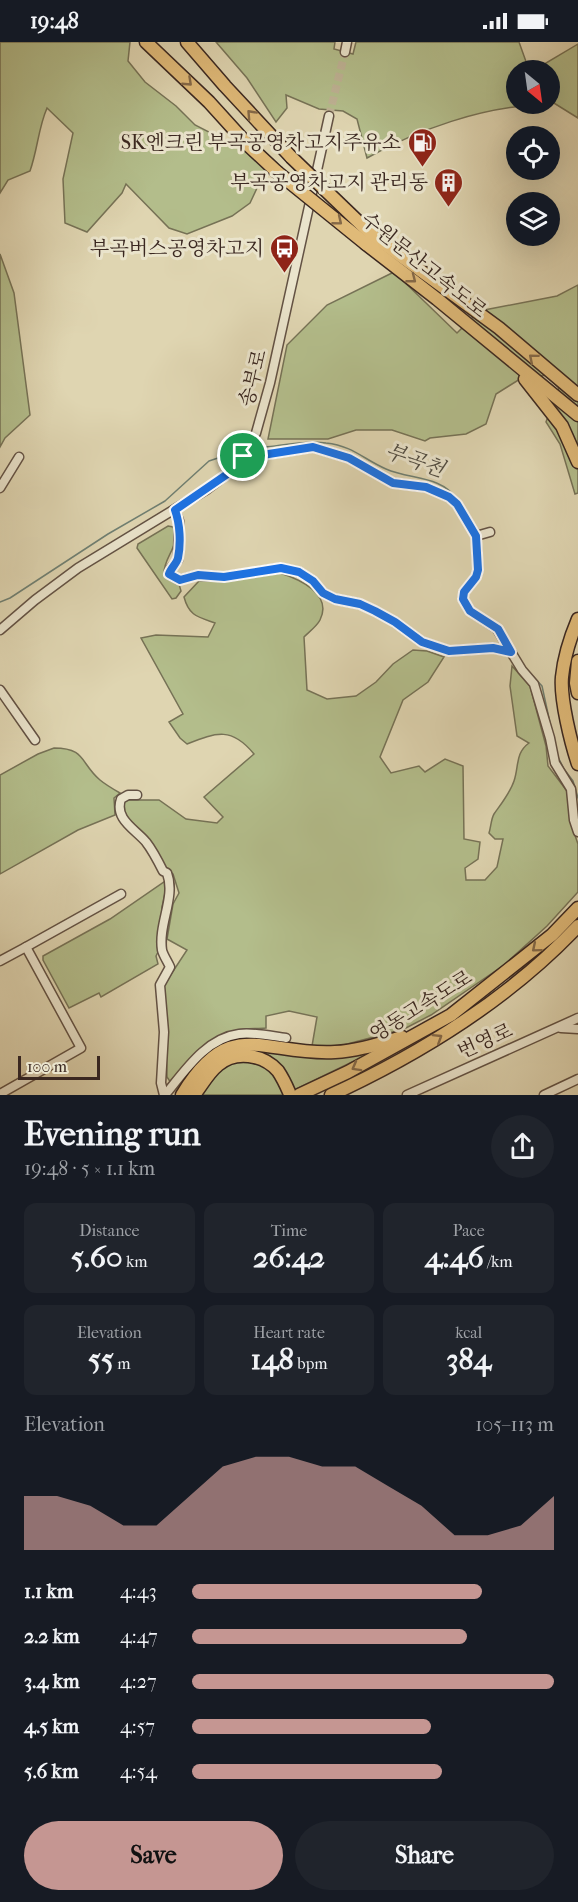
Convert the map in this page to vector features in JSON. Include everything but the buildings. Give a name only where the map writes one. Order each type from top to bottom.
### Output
[{"type":"highway","name":"수원문산고속도로","points":[[146,42],[277,172],[369,239],[499,328],[578,395]]},
{"type":"highway","name":"수원문산고속도로","points":[[188,42],[225,86],[369,239],[493,346],[578,415]]},
{"type":"highway","points":[[493,346],[534,389],[562,426],[578,462]]},
{"type":"highway","points":[[578,619],[568,645],[562,679],[569,733],[578,764]]},
{"type":"highway","points":[[578,661],[576,683],[578,693]]},
{"type":"highway","name":"영동고속도로","points":[[298,1093],[348,1072],[451,1015],[552,935],[578,908]]},
{"type":"highway","name":"영동고속도로","points":[[331,1095],[408,1057],[456,1027],[510,987],[578,926]]},
{"type":"highway","points":[[182,1095],[204,1064],[221,1052],[238,1045],[259,1044],[308,1052],[336,1052],[359,1049],[424,1030]]},
{"type":"highway","points":[[194,1095],[220,1064],[228,1058],[246,1056],[260,1058],[271,1065],[298,1093]]},
{"type":"street","points":[[345,52],[347,42]]},
{"type":"street","name":"송부로","points":[[0,630],[34,600],[78,568],[175,510],[226,475],[243,456],[256,433],[270,383],[329,116]]},
{"type":"street","points":[[243,456],[313,447],[349,458],[393,483],[426,487],[449,497],[457,504],[476,536],[478,570],[476,577],[464,592],[463,599],[470,611],[498,629],[534,684],[555,763],[571,789],[574,820],[578,832]]},
{"type":"street","points":[[0,488],[19,457]]},
{"type":"street","points":[[175,510],[179,521],[178,560],[169,574],[180,580],[198,575],[224,577],[281,568],[299,572],[313,581],[323,593],[335,599],[360,604],[375,611],[395,622],[422,642],[449,651],[493,648],[511,652]]},
{"type":"street","points":[[476,536],[490,532]]},
{"type":"street","points":[[0,690],[35,740]]},
{"type":"street","points":[[138,795],[128,795],[121,799],[120,811],[124,821],[145,841],[163,871],[167,873],[170,883],[163,923],[162,950],[170,967],[160,985],[164,1032],[161,1083],[165,1095]]},
{"type":"street","points":[[0,961],[121,894]]},
{"type":"street","points":[[1,1094],[81,1048],[26,947]]},
{"type":"street","name":"번영로","points":[[407,1095],[578,1018]]},
{"type":"street","points":[[555,1028],[578,1029]]},
{"type":"street","points":[[165,1095],[196,1057],[216,1042],[238,1034],[286,1038]]},
{"type":"street","points":[[544,1095],[575,1081],[578,1073]]},
{"type":"green space","points":[[0,42],[130,42],[128,61],[145,82],[176,106],[195,125],[250,153],[266,169],[250,203],[232,216],[187,234],[169,228],[126,184],[122,193],[87,232],[65,223],[63,179],[73,133],[47,108],[30,171],[8,180],[0,193]]},
{"type":"green space","points":[[216,42],[335,42],[334,49],[353,54],[356,42],[519,42],[525,60],[506,60],[506,108],[451,121],[407,138],[367,158],[357,119],[343,111],[319,109],[286,95],[287,108],[276,122],[247,78]]},
{"type":"green space","points":[[578,44],[578,118],[560,107],[560,60],[551,60]]},
{"type":"green space","points":[[0,254],[14,293],[30,415],[5,438],[0,447]]},
{"type":"green space","points":[[394,272],[457,333],[479,311],[557,296],[578,285],[578,493],[575,494],[560,444],[546,422],[559,388],[547,375],[520,379],[496,394],[486,424],[466,434],[430,438],[425,441],[392,430],[356,430],[328,439],[268,439],[287,345],[327,305]]},
{"type":"green space","points":[[168,526],[173,527],[175,540],[164,568],[164,574],[179,584],[181,591],[176,598],[172,599],[137,548],[138,544]]},
{"type":"green space","points":[[280,573],[312,589],[322,603],[323,611],[320,620],[304,637],[307,690],[327,699],[356,696],[413,650],[427,651],[444,657],[428,682],[403,700],[380,757],[391,773],[419,766],[425,772],[445,759],[463,766],[464,839],[480,842],[478,859],[465,868],[466,880],[485,880],[497,867],[503,839],[495,839],[489,833],[492,818],[510,790],[516,776],[521,751],[529,743],[517,736],[510,686],[512,666],[530,686],[546,746],[548,766],[567,791],[570,821],[578,844],[578,892],[547,926],[504,965],[431,1015],[404,1029],[336,1047],[312,1046],[317,1017],[289,1011],[266,1016],[266,1028],[237,1030],[208,1044],[192,1058],[171,1083],[167,1077],[164,985],[187,950],[167,939],[173,904],[179,893],[173,874],[164,868],[156,849],[124,814],[123,801],[159,800],[186,819],[217,823],[223,817],[204,797],[254,754],[238,739],[224,734],[187,744],[180,738],[169,722],[183,714],[141,638],[156,635],[208,637],[215,623],[192,612],[184,597],[199,581],[226,581]]},
{"type":"green space","points":[[54,748],[77,754],[100,780],[120,793],[114,798],[115,815],[78,830],[0,874],[0,775]]},
{"type":"green space","points":[[164,882],[167,884],[162,907],[160,948],[156,956],[158,964],[101,997],[99,993],[69,1008],[43,956],[110,919]]},
{"type":"green space","points":[[248,1048],[377,1050],[292,1091]]},
{"type":"green space","points":[[257,1061],[275,1073],[285,1095],[199,1095],[215,1073],[233,1062]]},
{"type":"waterway","name":"부곡천","points":[[265,447],[311,442],[335,445],[351,450],[386,469],[434,482],[450,491],[457,499]]},
{"type":"waterway","name":"부곡천","points":[[0,602],[10,598],[108,534],[165,501],[209,461],[227,455]]},
{"type":"waterway","name":"부곡천","points":[[465,510],[479,531]]},
{"type":"waterway","name":"부곡천","points":[[481,539],[482,567]]},
{"type":"waterway","name":"부곡천","points":[[471,607],[497,624]]},
{"type":"waterway","name":"부곡천","points":[[530,673],[542,686],[557,755],[573,781],[578,798]]},
{"type":"tunnel","points":[[329,116],[345,52]]},
{"type":"place","name":"SK엔크린 부곡공영차고지주유소","points":[[422,168]]},
{"type":"place","name":"부곡공영차고지 관리동","points":[[449,208]]},
{"type":"place","name":"부곡버스공영차고지","points":[[285,274]]},
{"type":"route","points":[[313,447],[349,458],[393,483],[426,487],[449,497],[457,504],[476,536],[478,570],[476,577],[464,592],[465,605],[470,611],[498,629],[511,652],[493,648],[449,651],[422,642],[395,622],[375,611],[323,593],[313,581],[299,572],[281,568],[224,577],[198,575],[180,580],[169,574],[178,560],[179,521],[175,510],[226,475],[243,456],[289,452],[313,447]]}]
